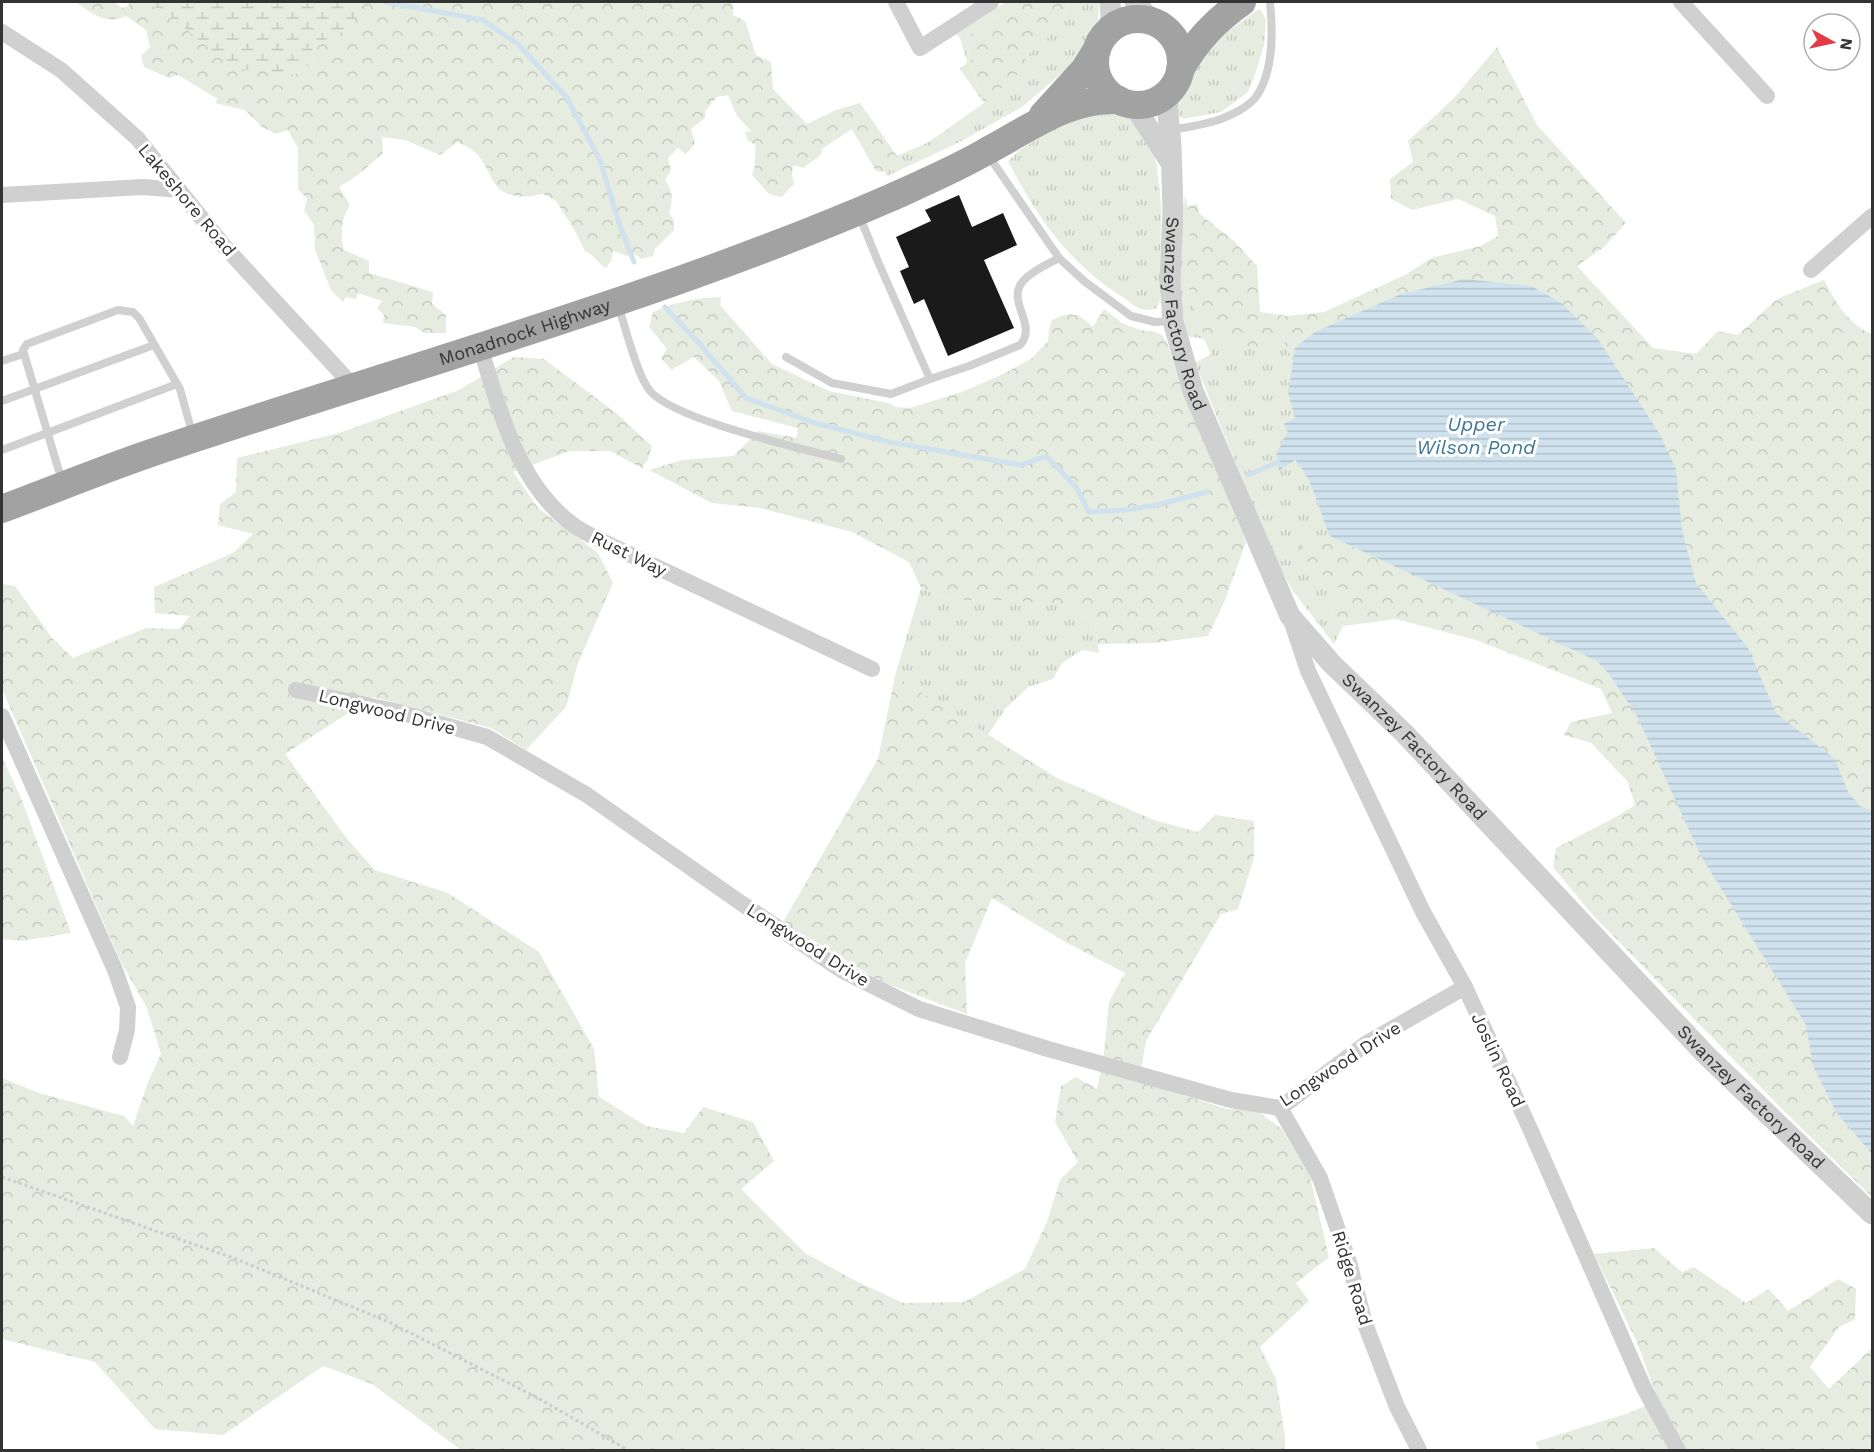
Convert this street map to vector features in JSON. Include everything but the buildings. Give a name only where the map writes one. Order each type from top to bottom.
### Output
[{"type":"highway","points":[[1144,12],[1139,19],[1125,21],[1113,27],[1102,41],[1095,63],[1097,76],[1104,89],[1114,98],[1138,105],[1161,99],[1175,81],[1191,50],[1232,9]]},
{"type":"highway","points":[[1144,12],[1180,26],[1232,9]]},
{"type":"highway","points":[[1144,12],[1173,37],[1178,47],[1181,59],[1175,81]]},
{"type":"highway","name":"Monadnock Highway","points":[[1036,123],[1084,70],[1102,41]]},
{"type":"highway","name":"Monadnock Highway","points":[[2,509],[145,455],[616,302],[858,212],[986,153],[1061,111],[1099,100],[1125,102]]},
{"type":"street","points":[[896,2],[920,48],[991,2]]},
{"type":"street","points":[[1102,41],[1111,17],[1110,2]]},
{"type":"street","points":[[1681,2],[1767,96]]},
{"type":"street","name":"Lakeshore Road","points":[[2,32],[61,70],[137,138],[225,247],[355,388]]},
{"type":"street","name":"Swanzey Factory Road","points":[[1175,81],[1167,104],[1173,210],[1170,282],[1173,321],[1193,391],[1290,616],[1332,664],[1404,733],[1706,1055],[1872,1214]]},
{"type":"street","points":[[1125,102],[1139,113],[1171,163]]},
{"type":"street","points":[[2,195],[143,187],[179,190]]},
{"type":"street","points":[[1811,270],[1872,216]]},
{"type":"street","name":"Rust Way","points":[[480,346],[498,404],[529,476],[547,502],[572,525],[872,669]]},
{"type":"street","name":"Joslin Road","points":[[1290,616],[1310,674],[1423,912],[1465,987],[1644,1388],[1678,1450]]},
{"type":"street","points":[[1310,674],[1332,664]]},
{"type":"street","name":"Longwood Drive","points":[[296,690],[399,712],[487,737],[586,795],[843,971],[919,1009],[1048,1049],[1220,1097],[1280,1108],[1367,1043],[1465,987]]},
{"type":"street","points":[[2,716],[115,970],[128,1007],[127,1030],[120,1057]]},
{"type":"street","name":"Ridge Road","points":[[1280,1108],[1320,1178],[1349,1262],[1365,1324],[1397,1407],[1419,1450]]},
{"type":"lane","points":[[1170,130],[1219,120],[1247,106],[1256,96],[1270,58],[1272,20],[1270,2]]},
{"type":"lane","points":[[986,153],[1059,258],[1084,281],[1131,316],[1155,322],[1173,321]]},
{"type":"lane","points":[[858,212],[930,379]]},
{"type":"lane","points":[[786,357],[832,383],[891,394],[969,366],[1020,345],[1025,339],[1027,331],[1017,293],[1020,285],[1026,278],[1059,258]]},
{"type":"lane","points":[[616,302],[643,379],[662,401],[724,426],[841,459]]},
{"type":"lane","points":[[66,486],[58,468],[23,350],[27,344],[122,309],[133,312],[139,318],[177,384],[194,439]]},
{"type":"lane","points":[[2,401],[154,345]]},
{"type":"lane","points":[[2,361],[23,354]]},
{"type":"lane","points":[[2,450],[177,384]]},
{"type":"path","points":[[2,1177],[236,1259],[389,1322],[536,1397],[628,1450]]},
{"type":"green space","points":[[114,2],[122,8],[129,6],[129,2],[143,2],[164,11],[195,35],[270,70],[278,86],[315,61],[312,47],[325,39],[365,3],[362,2],[731,2],[733,15],[745,21],[756,55],[771,62],[773,89],[807,124],[836,110],[860,103],[897,156],[895,166],[886,172],[876,171],[852,129],[822,149],[821,155],[803,168],[793,165],[794,184],[781,197],[769,194],[752,175],[756,145],[748,141],[745,132],[751,131],[737,116],[728,95],[717,97],[705,111],[705,118],[691,129],[695,144],[686,154],[678,148],[668,158],[671,170],[665,180],[671,192],[669,213],[674,220],[674,230],[655,249],[653,256],[641,259],[634,253],[627,256],[613,251],[611,261],[606,268],[585,251],[556,201],[543,194],[517,196],[505,193],[495,184],[478,155],[469,148],[458,142],[440,155],[405,140],[382,137],[383,153],[358,175],[339,187],[350,205],[343,221],[344,250],[369,261],[369,273],[433,292],[432,304],[446,315],[446,333],[425,333],[415,327],[383,323],[384,315],[377,308],[382,301],[358,293],[356,299],[346,297],[343,302],[331,290],[315,250],[314,225],[304,210],[307,199],[298,189],[298,148],[288,130],[276,134],[262,127],[245,110],[215,103],[218,99],[178,75],[169,78],[144,67],[141,56],[150,47],[146,30],[126,16],[106,19],[77,3]]},
{"type":"green space","points":[[143,2],[365,3],[356,18],[343,31],[312,47],[315,61],[278,86],[270,70],[260,67],[238,72],[164,11]]},
{"type":"green space","points":[[1006,2],[1018,2],[965,38],[984,103],[959,68],[967,61],[960,38],[956,34]]},
{"type":"green space","points":[[1018,2],[1071,2],[1056,22],[1050,36],[1025,57],[1027,66],[984,103],[965,38]]},
{"type":"green space","points":[[1071,2],[1099,2],[1098,20],[1069,67],[1022,107],[958,143],[887,176],[886,172],[895,166],[897,156],[929,142],[984,103],[1025,57],[1050,36],[1056,22]]},
{"type":"green space","points":[[1261,10],[1266,20],[1264,45],[1248,92],[1221,112],[1183,119],[1176,114],[1175,108],[1191,66],[1215,40]]},
{"type":"green space","points":[[1497,47],[1537,125],[1626,223],[1604,247],[1577,266],[1653,348],[1696,354],[1718,331],[1738,335],[1777,299],[1824,280],[1849,319],[1872,334],[1872,1197],[1784,1111],[1592,914],[1553,867],[1556,848],[1635,805],[1628,782],[1591,743],[1564,735],[1571,722],[1612,713],[1601,689],[1476,640],[1396,619],[1343,626],[1330,616],[1341,590],[1300,555],[1301,536],[1329,535],[1309,478],[1295,460],[1279,471],[1276,455],[1288,433],[1284,424],[1295,418],[1288,392],[1292,358],[1282,337],[1257,348],[1204,335],[1194,306],[1187,276],[1190,224],[1188,206],[1197,204],[1200,214],[1234,241],[1257,266],[1260,312],[1287,316],[1324,312],[1407,274],[1431,258],[1481,246],[1498,236],[1495,216],[1458,199],[1412,210],[1391,199],[1390,179],[1413,162],[1408,141],[1454,98]]},
{"type":"green space","points":[[1082,111],[1126,111],[1150,143],[1157,166],[1161,205],[1160,299],[1157,308],[1152,310],[1143,310],[1135,306],[1086,270],[1056,238],[1043,220],[1008,161],[1021,149]]},
{"type":"green space","points":[[1185,195],[1191,218],[1187,276],[1282,337],[1292,358],[1288,392],[1296,418],[1276,455],[1278,462],[1295,460],[1309,478],[1330,536],[1342,590],[1330,616],[1343,626],[1334,644],[1293,591],[1276,561],[1195,363],[1211,354],[1204,339],[1188,336],[1182,312],[1179,270]]},
{"type":"green space","points":[[721,297],[720,305],[772,364],[829,391],[888,403],[896,407],[910,408],[962,392],[1031,359],[1048,341],[1052,320],[1065,315],[1079,316],[1093,327],[1104,309],[1122,323],[1162,335],[1169,347],[1178,378],[1246,542],[1225,600],[1208,636],[1154,643],[1098,644],[1094,622],[1065,606],[1007,600],[951,600],[921,588],[909,562],[852,532],[760,508],[712,503],[649,470],[682,460],[734,456],[758,431],[797,438],[798,428],[732,411],[719,381],[694,357],[671,370],[661,358],[667,349],[649,327],[653,312],[686,301]]},
{"type":"green space","points":[[514,357],[544,359],[616,413],[652,446],[642,468],[610,451],[570,451],[513,472],[538,508],[598,553],[613,583],[578,663],[566,707],[526,750],[491,728],[373,697],[285,754],[348,840],[375,870],[448,893],[539,952],[594,1049],[599,1097],[646,1126],[684,1133],[703,1107],[753,1122],[774,1161],[741,1189],[805,1253],[903,1303],[964,1302],[1025,1269],[1047,1222],[1060,1180],[1078,1162],[1055,1122],[1061,1086],[1076,1077],[1097,1089],[1104,1053],[1109,1002],[1125,973],[1067,943],[992,898],[965,963],[967,1014],[882,982],[783,922],[878,759],[895,676],[1057,778],[1154,820],[1198,832],[1215,815],[1254,821],[1254,858],[1238,909],[1221,914],[1146,1041],[1139,1081],[1227,1109],[1253,1108],[1282,1129],[1310,1177],[1329,1257],[1296,1283],[1309,1301],[1260,1347],[1276,1379],[1285,1450],[461,1450],[372,1384],[323,1366],[223,1435],[155,1429],[95,1362],[2,1339],[2,1078],[39,1093],[124,1116],[133,1126],[148,1082],[161,1054],[147,1008],[120,960],[2,689],[2,584],[15,586],[52,638],[73,658],[146,628],[179,629],[190,616],[155,613],[154,587],[233,553],[253,534],[218,525],[220,504],[236,492],[237,458],[339,433],[459,390]]},
{"type":"green space","points":[[921,588],[951,600],[1007,600],[1065,606],[1094,622],[1099,653],[1083,650],[1062,663],[1053,679],[1028,687],[1005,709],[988,735],[895,676]]},
{"type":"green space","points":[[2,757],[21,798],[71,933],[21,941],[2,939]]},
{"type":"green space","points":[[1654,1248],[1682,1272],[1694,1267],[1746,1303],[1769,1289],[1788,1311],[1838,1279],[1856,1289],[1855,1319],[1839,1327],[1810,1367],[1829,1389],[1872,1348],[1872,1450],[1540,1450],[1535,1442],[1629,1413],[1658,1400],[1637,1342],[1594,1254]]},
{"type":"water","name":"Upper Wilson Pond","points":[[1464,279],[1531,286],[1560,302],[1598,339],[1659,433],[1676,469],[1682,531],[1696,583],[1748,648],[1776,713],[1835,759],[1848,792],[1860,806],[1872,811],[1872,1154],[1836,1112],[1813,1066],[1806,1025],[1701,856],[1637,716],[1609,674],[1597,661],[1330,536],[1312,486],[1302,468],[1295,460],[1279,471],[1276,455],[1288,433],[1284,424],[1295,418],[1288,392],[1295,348],[1315,332],[1401,294]]},
{"type":"waterway","points":[[386,2],[483,20],[519,45],[567,98],[600,160],[620,226],[634,262]]},
{"type":"waterway","points":[[665,307],[746,398],[815,423],[889,442],[1021,465],[1046,456],[1076,487],[1089,512],[1157,505],[1207,492]]},
{"type":"waterway","points":[[1248,475],[1278,462]]}]
